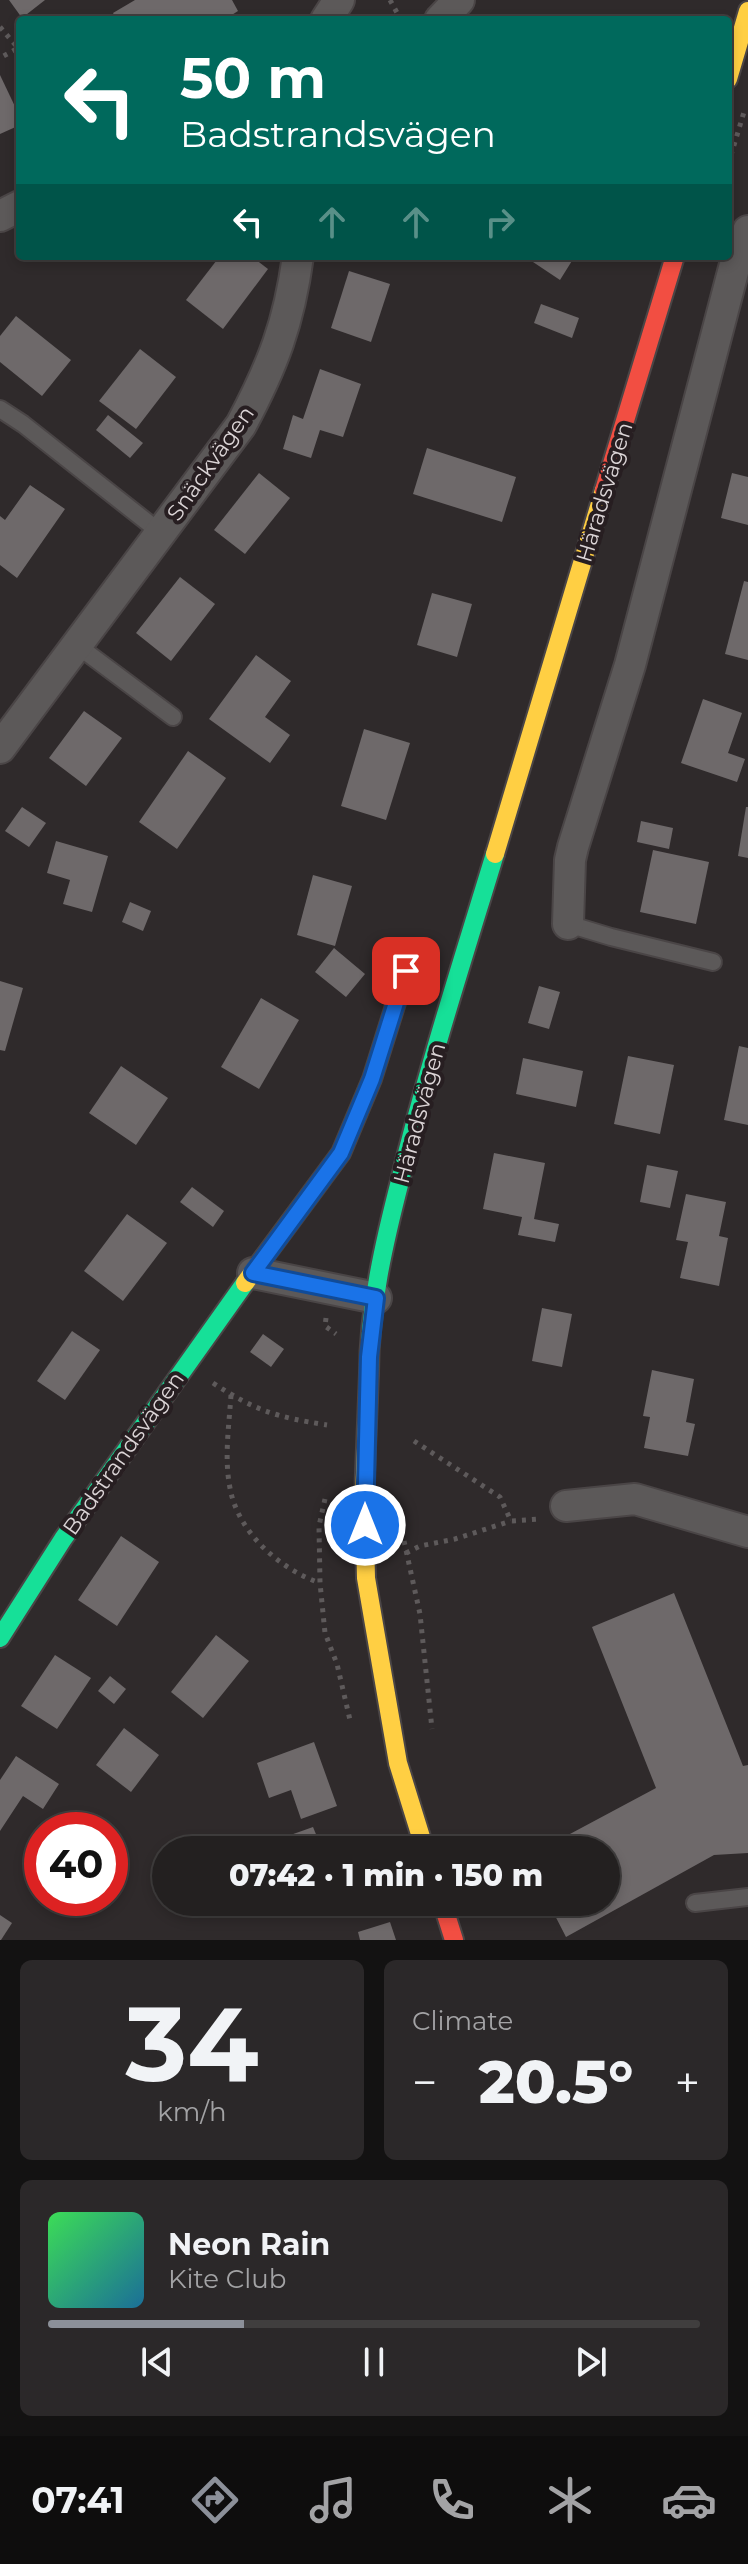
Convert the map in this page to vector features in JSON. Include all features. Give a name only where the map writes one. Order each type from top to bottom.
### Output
[{"type":"street","points":[[444,16],[459,0]]},
{"type":"street","points":[[735,77],[748,11]]},
{"type":"street","points":[[568,924],[573,847],[630,665],[734,268],[748,231]]},
{"type":"street","name":"Snäckvägen","points":[[0,748],[241,425],[265,381],[284,332],[297,260]]},
{"type":"street","name":"Häradsvägen","points":[[421,1836],[398,1763],[366,1578],[364,1498],[369,1357],[385,1241],[416,1114],[674,260]]},
{"type":"street","name":"Badstrandsvägen","points":[[0,1638],[55,1550],[185,1365],[341,1153],[372,1079],[406,971]]},
{"type":"street","points":[[253,1273],[376,1298]]},
{"type":"street","points":[[566,1506],[635,1499],[748,1532]]},
{"type":"street","points":[[446,1916],[454,1940]]},
{"type":"lane","name":"Snäckvägen","points":[[0,409],[161,533]]},
{"type":"lane","points":[[78,646],[173,717]]},
{"type":"lane","points":[[568,924],[713,962]]},
{"type":"lane","points":[[695,1903],[748,1897]]},
{"type":"path","points":[[0,27],[16,46]]},
{"type":"path","points":[[732,152],[748,98]]},
{"type":"path","points":[[185,1365],[231,1395],[278,1418],[327,1425]]},
{"type":"path","points":[[231,1395],[227,1456],[230,1491],[237,1507],[248,1530],[282,1566],[320,1583]]},
{"type":"path","points":[[414,1441],[500,1497],[511,1521]]},
{"type":"path","points":[[406,1553],[420,1546],[455,1539],[511,1521],[563,1520],[567,1513],[566,1506]]},
{"type":"path","points":[[404,1539],[433,1734]]},
{"type":"building","points":[[9,0],[45,0],[25,16],[21,16]]},
{"type":"building","points":[[135,0],[232,0],[238,11],[230,16],[115,16],[113,13]]},
{"type":"building","points":[[0,75],[16,109],[16,127],[0,134]]},
{"type":"building","points":[[217,260],[256,260],[268,269],[223,329],[186,300]]},
{"type":"building","points":[[530,260],[572,260],[560,280]]},
{"type":"building","points":[[349,271],[390,284],[371,342],[331,328]]},
{"type":"building","points":[[541,304],[579,318],[572,338],[534,323]]},
{"type":"building","points":[[16,316],[71,360],[42,396],[0,362],[0,336]]},
{"type":"building","points":[[140,349],[176,377],[136,429],[99,401]]},
{"type":"building","points":[[320,369],[361,384],[343,437],[320,430],[311,458],[283,449],[293,415],[303,419]]},
{"type":"building","points":[[108,415],[143,443],[130,458],[96,430]]},
{"type":"building","points":[[427,448],[516,477],[502,522],[413,494]]},
{"type":"building","points":[[259,473],[290,498],[245,554],[214,530]]},
{"type":"building","points":[[732,473],[748,477],[748,525],[721,518]]},
{"type":"building","points":[[30,485],[65,509],[17,578],[0,565],[0,516],[5,520]]},
{"type":"building","points":[[180,577],[215,604],[171,661],[136,633]]},
{"type":"building","points":[[744,581],[748,582],[748,660],[725,654]]},
{"type":"building","points":[[432,593],[472,604],[457,657],[417,645]]},
{"type":"building","points":[[256,655],[291,681],[265,717],[290,735],[270,763],[209,719]]},
{"type":"building","points":[[703,699],[742,713],[728,753],[745,759],[737,782],[681,763]]},
{"type":"building","points":[[84,711],[122,738],[86,786],[49,758]]},
{"type":"building","points":[[364,729],[410,743],[386,820],[341,806]]},
{"type":"building","points":[[188,751],[226,778],[177,849],[139,822]]},
{"type":"building","points":[[22,807],[46,823],[29,847],[5,831]]},
{"type":"building","points":[[748,807],[748,858],[738,856]]},
{"type":"building","points":[[641,821],[673,828],[669,849],[637,842]]},
{"type":"building","points":[[56,841],[108,856],[92,912],[63,904],[70,880],[47,873]]},
{"type":"building","points":[[653,850],[709,862],[696,924],[640,912]]},
{"type":"building","points":[[313,875],[352,886],[335,946],[297,935]]},
{"type":"building","points":[[130,902],[151,911],[143,931],[122,922]]},
{"type":"building","points":[[334,948],[365,974],[346,997],[315,972]]},
{"type":"building","points":[[0,981],[23,988],[5,1051],[0,1050]]},
{"type":"building","points":[[539,986],[560,992],[549,1029],[528,1023]]},
{"type":"building","points":[[261,998],[299,1020],[259,1089],[221,1067]]},
{"type":"building","points":[[739,1046],[748,1048],[748,1125],[724,1120]]},
{"type":"building","points":[[628,1056],[674,1065],[660,1134],[614,1124]]},
{"type":"building","points":[[523,1058],[583,1071],[576,1107],[516,1094]]},
{"type":"building","points":[[121,1066],[168,1098],[136,1145],[89,1113]]},
{"type":"building","points":[[494,1153],[545,1163],[534,1219],[559,1224],[555,1242],[518,1235],[522,1217],[483,1209]]},
{"type":"building","points":[[647,1165],[678,1171],[670,1208],[640,1202]]},
{"type":"building","points":[[192,1187],[224,1211],[213,1227],[180,1202]]},
{"type":"building","points":[[686,1194],[726,1202],[719,1236],[728,1238],[719,1286],[680,1278],[688,1242],[676,1240]]},
{"type":"building","points":[[127,1214],[167,1243],[123,1301],[84,1271]]},
{"type":"building","points":[[542,1308],[572,1314],[562,1367],[532,1361]]},
{"type":"building","points":[[72,1331],[100,1350],[65,1400],[37,1381]]},
{"type":"building","points":[[263,1334],[284,1349],[271,1367],[250,1352]]},
{"type":"building","points":[[652,1370],[694,1379],[686,1422],[695,1424],[688,1456],[644,1448],[650,1417],[643,1416]]},
{"type":"building","points":[[121,1536],[159,1562],[117,1626],[78,1600]]},
{"type":"building","points":[[674,1593],[743,1766],[748,1765],[748,1853],[714,1855],[620,1907],[620,1836],[566,1836],[656,1788],[592,1627]]},
{"type":"building","points":[[216,1635],[249,1661],[203,1718],[171,1692]]},
{"type":"building","points":[[55,1655],[91,1678],[57,1729],[21,1706]]},
{"type":"building","points":[[110,1676],[126,1689],[114,1704],[98,1691]]},
{"type":"building","points":[[124,1728],[159,1755],[131,1792],[96,1765]]},
{"type":"building","points":[[314,1742],[337,1806],[301,1819],[291,1790],[269,1798],[257,1763]]},
{"type":"building","points":[[16,1756],[59,1784],[43,1809],[23,1796],[0,1831],[0,1780]]},
{"type":"building","points":[[313,1827],[317,1836],[288,1836]]},
{"type":"building","points":[[0,1915],[12,1923],[1,1940],[0,1940]]},
{"type":"building","points":[[555,1916],[604,1916],[566,1937]]},
{"type":"building","points":[[390,1922],[396,1940],[360,1940],[358,1932]]},
{"type":"traffic: fast","points":[[369,1373],[375,1300],[394,1204],[433,1058],[495,854]]},
{"type":"traffic: fast","points":[[0,1638],[63,1539],[245,1283]]},
{"type":"traffic: slow","points":[[732,65],[748,11]]},
{"type":"traffic: slow","points":[[495,854],[604,490]]},
{"type":"traffic: slow","points":[[245,1283],[341,1153],[372,1079],[406,971]]},
{"type":"traffic: slow","points":[[369,1373],[364,1498],[366,1578],[398,1763],[421,1836]]},
{"type":"traffic: jam","points":[[604,490],[674,260]]},
{"type":"traffic: jam","points":[[446,1916],[454,1940]]},
{"type":"route","points":[[365,1525],[369,1357],[376,1298],[253,1273],[341,1153],[372,1079],[406,971]]}]
